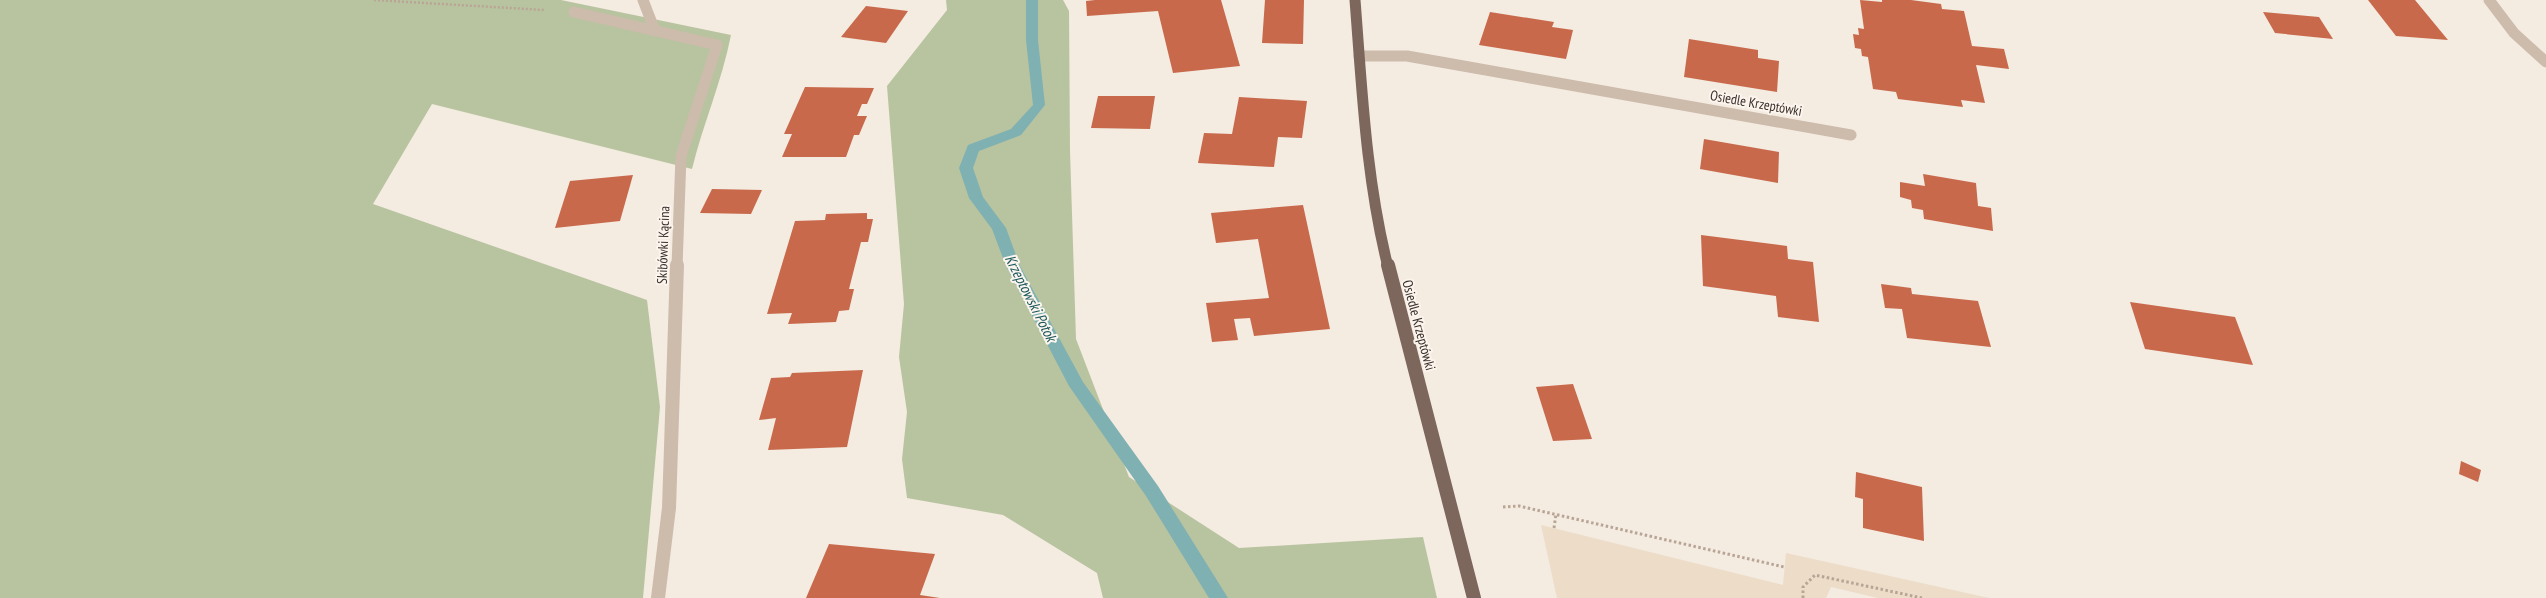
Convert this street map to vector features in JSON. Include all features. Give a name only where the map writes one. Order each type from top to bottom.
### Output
[{"type":"main road","name":"Osiedle Krzeptówki","points":[[1355,0],[1372,183],[1382,242],[1474,598]]},
{"type":"street","points":[[643,0],[655,31]]},
{"type":"street","points":[[2489,0],[2514,33],[2546,62]]},
{"type":"street","name":"Skibówki Kącina","points":[[574,12],[717,45],[681,156],[669,508],[658,598]]},
{"type":"street","name":"Osiedle Krzeptówki","points":[[1359,56],[1406,56],[1851,135]]},
{"type":"path","points":[[374,0],[574,12]]},
{"type":"path","points":[[1503,507],[1519,506],[1784,567]]},
{"type":"path","points":[[1554,528],[1556,514]]},
{"type":"path","points":[[1803,598],[1803,587],[1815,575],[1922,598]]},
{"type":"green space","points":[[0,0],[561,0],[731,35],[723,69],[692,169],[432,104],[373,204],[647,300],[660,407],[643,598],[0,598]]},
{"type":"green space","points":[[946,0],[1063,0],[1069,11],[1070,151],[1076,339],[1129,477],[1239,548],[1423,537],[1437,598],[1103,598],[1097,573],[1003,515],[907,498],[902,459],[907,412],[899,357],[904,304],[887,86],[947,10]]},
{"type":"shaded area","points":[[1541,525],[1783,585],[1786,553],[1989,598],[1878,598],[1831,587],[1826,598],[1557,598]]},
{"type":"building","points":[[1221,0],[1240,66],[1173,73],[1158,11],[1087,16],[1086,1]]},
{"type":"building","points":[[1265,0],[1304,0],[1303,44],[1262,43]]},
{"type":"building","points":[[1860,0],[1882,2],[1882,0],[1911,0],[1941,4],[1942,9],[1964,11],[1972,46],[2004,49],[2009,69],[1976,65],[1985,103],[1961,100],[1963,107],[1898,99],[1896,92],[1873,89],[1868,57],[1862,56],[1861,49],[1855,48],[1853,34],[1859,35],[1858,28],[1864,29]]},
{"type":"building","points":[[2368,0],[2415,0],[2448,40],[2396,36]]},
{"type":"building","points":[[866,6],[908,11],[886,43],[841,37]]},
{"type":"building","points":[[1490,12],[1554,22],[1552,27],[1573,30],[1566,59],[1479,45]]},
{"type":"building","points":[[2263,12],[2319,17],[2333,39],[2275,33]]},
{"type":"building","points":[[1689,39],[1758,50],[1758,58],[1779,61],[1777,92],[1684,77]]},
{"type":"building","points":[[805,87],[874,88],[867,104],[862,104],[857,116],[867,116],[859,135],[854,135],[846,157],[782,157],[792,134],[784,134]]},
{"type":"building","points":[[1098,96],[1155,96],[1150,129],[1091,128]]},
{"type":"building","points":[[1239,97],[1307,101],[1302,138],[1278,137],[1274,167],[1198,163],[1204,133],[1232,134]]},
{"type":"building","points":[[1704,139],[1779,152],[1778,183],[1700,169]]},
{"type":"building","points":[[1923,174],[1976,183],[1978,206],[1991,208],[1993,231],[1924,219],[1923,210],[1912,208],[1911,200],[1900,197],[1900,182],[1925,186]]},
{"type":"building","points":[[633,175],[620,221],[555,228],[570,181]]},
{"type":"building","points":[[712,189],[762,190],[751,214],[700,213]]},
{"type":"building","points":[[1303,205],[1330,329],[1254,336],[1250,318],[1234,319],[1238,340],[1212,342],[1206,303],[1269,298],[1258,239],[1216,243],[1211,213]]},
{"type":"building","points":[[867,213],[867,219],[873,219],[868,242],[861,242],[849,289],[854,289],[849,310],[839,311],[836,322],[788,324],[792,313],[767,314],[795,221],[825,220],[826,214]]},
{"type":"building","points":[[1701,235],[1787,246],[1788,259],[1813,262],[1819,322],[1778,317],[1776,296],[1703,286]]},
{"type":"building","points":[[1881,284],[1911,288],[1912,294],[1978,301],[1991,347],[1907,338],[1902,309],[1885,308]]},
{"type":"building","points":[[2130,302],[2235,317],[2253,365],[2145,349]]},
{"type":"building","points":[[863,370],[847,447],[768,450],[776,418],[759,420],[771,378],[790,377],[792,373]]},
{"type":"building","points":[[1573,384],[1592,439],[1553,441],[1536,387]]},
{"type":"building","points":[[2461,461],[2481,470],[2478,482],[2459,474]]},
{"type":"building","points":[[1856,472],[1922,487],[1924,541],[1863,528],[1863,499],[1855,497]]},
{"type":"building","points":[[829,544],[935,554],[920,595],[940,598],[806,598]]},
{"type":"waterway","name":"Krzeptowski Potok","points":[[1032,0],[1032,40],[1039,105],[1016,132],[973,148],[966,168],[976,198],[999,228],[1013,266],[1077,386],[1152,491],[1219,598]]}]
